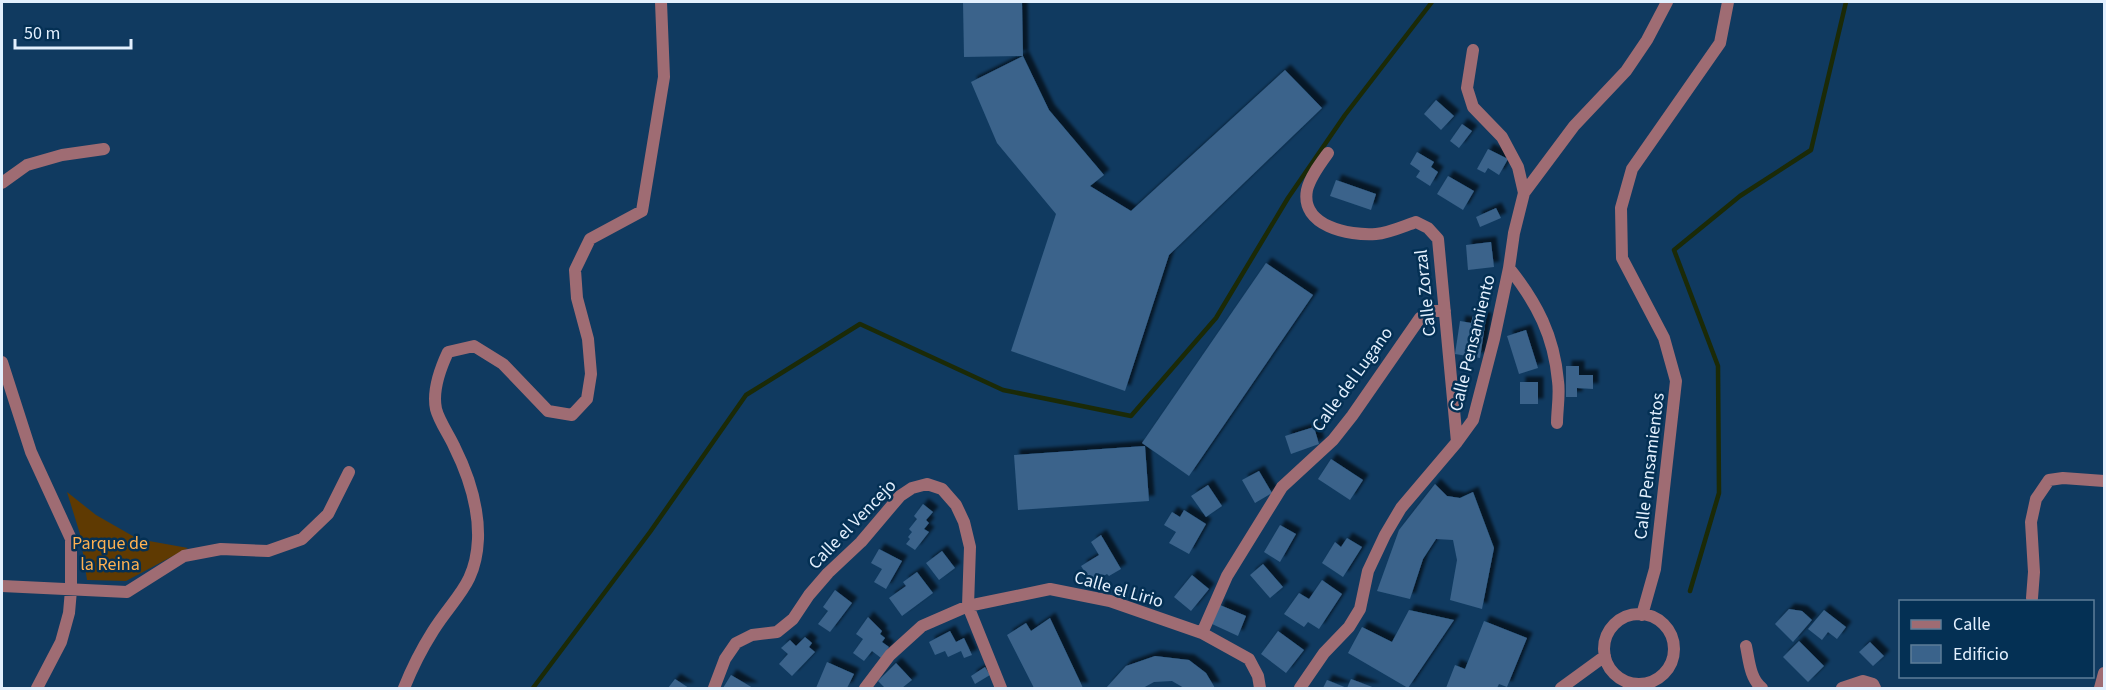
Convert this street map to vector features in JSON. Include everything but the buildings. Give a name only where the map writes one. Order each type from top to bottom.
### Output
[{"type":"street","points":[[404,688],[419,653],[467,585],[474,567],[478,538],[476,510],[463,464],[436,409],[437,375],[448,352],[474,346],[503,364],[548,411],[572,415],[587,399],[591,374],[588,339],[577,298],[575,270],[590,238],[642,211],[664,77],[661,2]]},
{"type":"street","name":"Calle Pensamiento","points":[[1300,688],[1324,653],[1348,627],[1359,609],[1368,571],[1401,508],[1473,420],[1509,268],[1514,233],[1524,193],[1574,126],[1626,71],[1647,40],[1667,2]]},
{"type":"street","name":"Calle Pensamientos","points":[[1642,615],[1655,568],[1676,381],[1664,338],[1622,258],[1621,208],[1632,169],[1720,43],[1728,2]]},
{"type":"street","points":[[1473,50],[1467,88],[1473,107],[1502,137],[1518,167],[1524,193]]},
{"type":"street","points":[[2,183],[27,165],[62,155],[104,149]]},
{"type":"street","name":"Calle Zorzal","points":[[1328,153],[1317,168],[1307,189],[1307,206],[1316,219],[1332,228],[1354,234],[1379,234],[1416,222],[1428,228],[1438,239],[1457,442]]},
{"type":"street","points":[[1509,268],[1526,289],[1539,311],[1549,337],[1559,383],[1557,423]]},
{"type":"street","name":"Calle del Lugano","points":[[1202,633],[1227,576],[1282,487],[1339,432],[1420,318],[1430,311],[1445,311]]},
{"type":"street","points":[[2,362],[31,452],[71,540],[69,613],[61,642],[37,688]]},
{"type":"street","points":[[2,586],[127,592],[184,556],[221,549],[268,551],[302,539],[328,514],[349,472]]},
{"type":"street","points":[[2032,598],[2034,572],[2031,522],[2036,499],[2049,480],[2063,478],[2104,481]]},
{"type":"street","name":"Calle el Vencejo","points":[[714,688],[725,659],[736,643],[752,635],[777,632],[794,619],[809,595],[828,573],[861,542],[900,496],[912,488],[927,484],[942,489],[956,505],[964,522],[970,547],[968,606]]},
{"type":"street","name":"Calle el Lirio","points":[[865,688],[890,655],[922,626],[968,606],[1050,589],[1110,601],[1202,633],[1249,659],[1258,676],[1260,688]]},
{"type":"street","points":[[968,606],[1001,688]]},
{"type":"street","points":[[1630,615],[1642,615],[1655,618],[1665,626],[1674,646],[1673,659],[1667,670],[1645,686],[1622,680],[1610,668],[1605,656],[1606,640],[1610,630],[1618,621],[1630,615]]},
{"type":"street","points":[[1746,645],[1751,671],[1762,688]]},
{"type":"street","points":[[1561,688],[1605,656]]},
{"type":"street","points":[[2100,688],[2104,673]]},
{"type":"street","points":[[1842,688],[1863,681],[1873,684],[1875,688]]},
{"type":"green space","name":"Parque de la Reina","points":[[67,492],[96,515],[138,539],[188,548],[126,581],[87,580],[80,534]]},
{"type":"waterway","points":[[533,688],[650,532],[746,395],[860,324],[1003,390],[1131,416],[1216,318],[1288,198],[1345,115],[1432,2]]},
{"type":"waterway","points":[[1690,591],[1719,493],[1718,366],[1674,250],[1740,196],[1811,150],[1846,2]]}]
